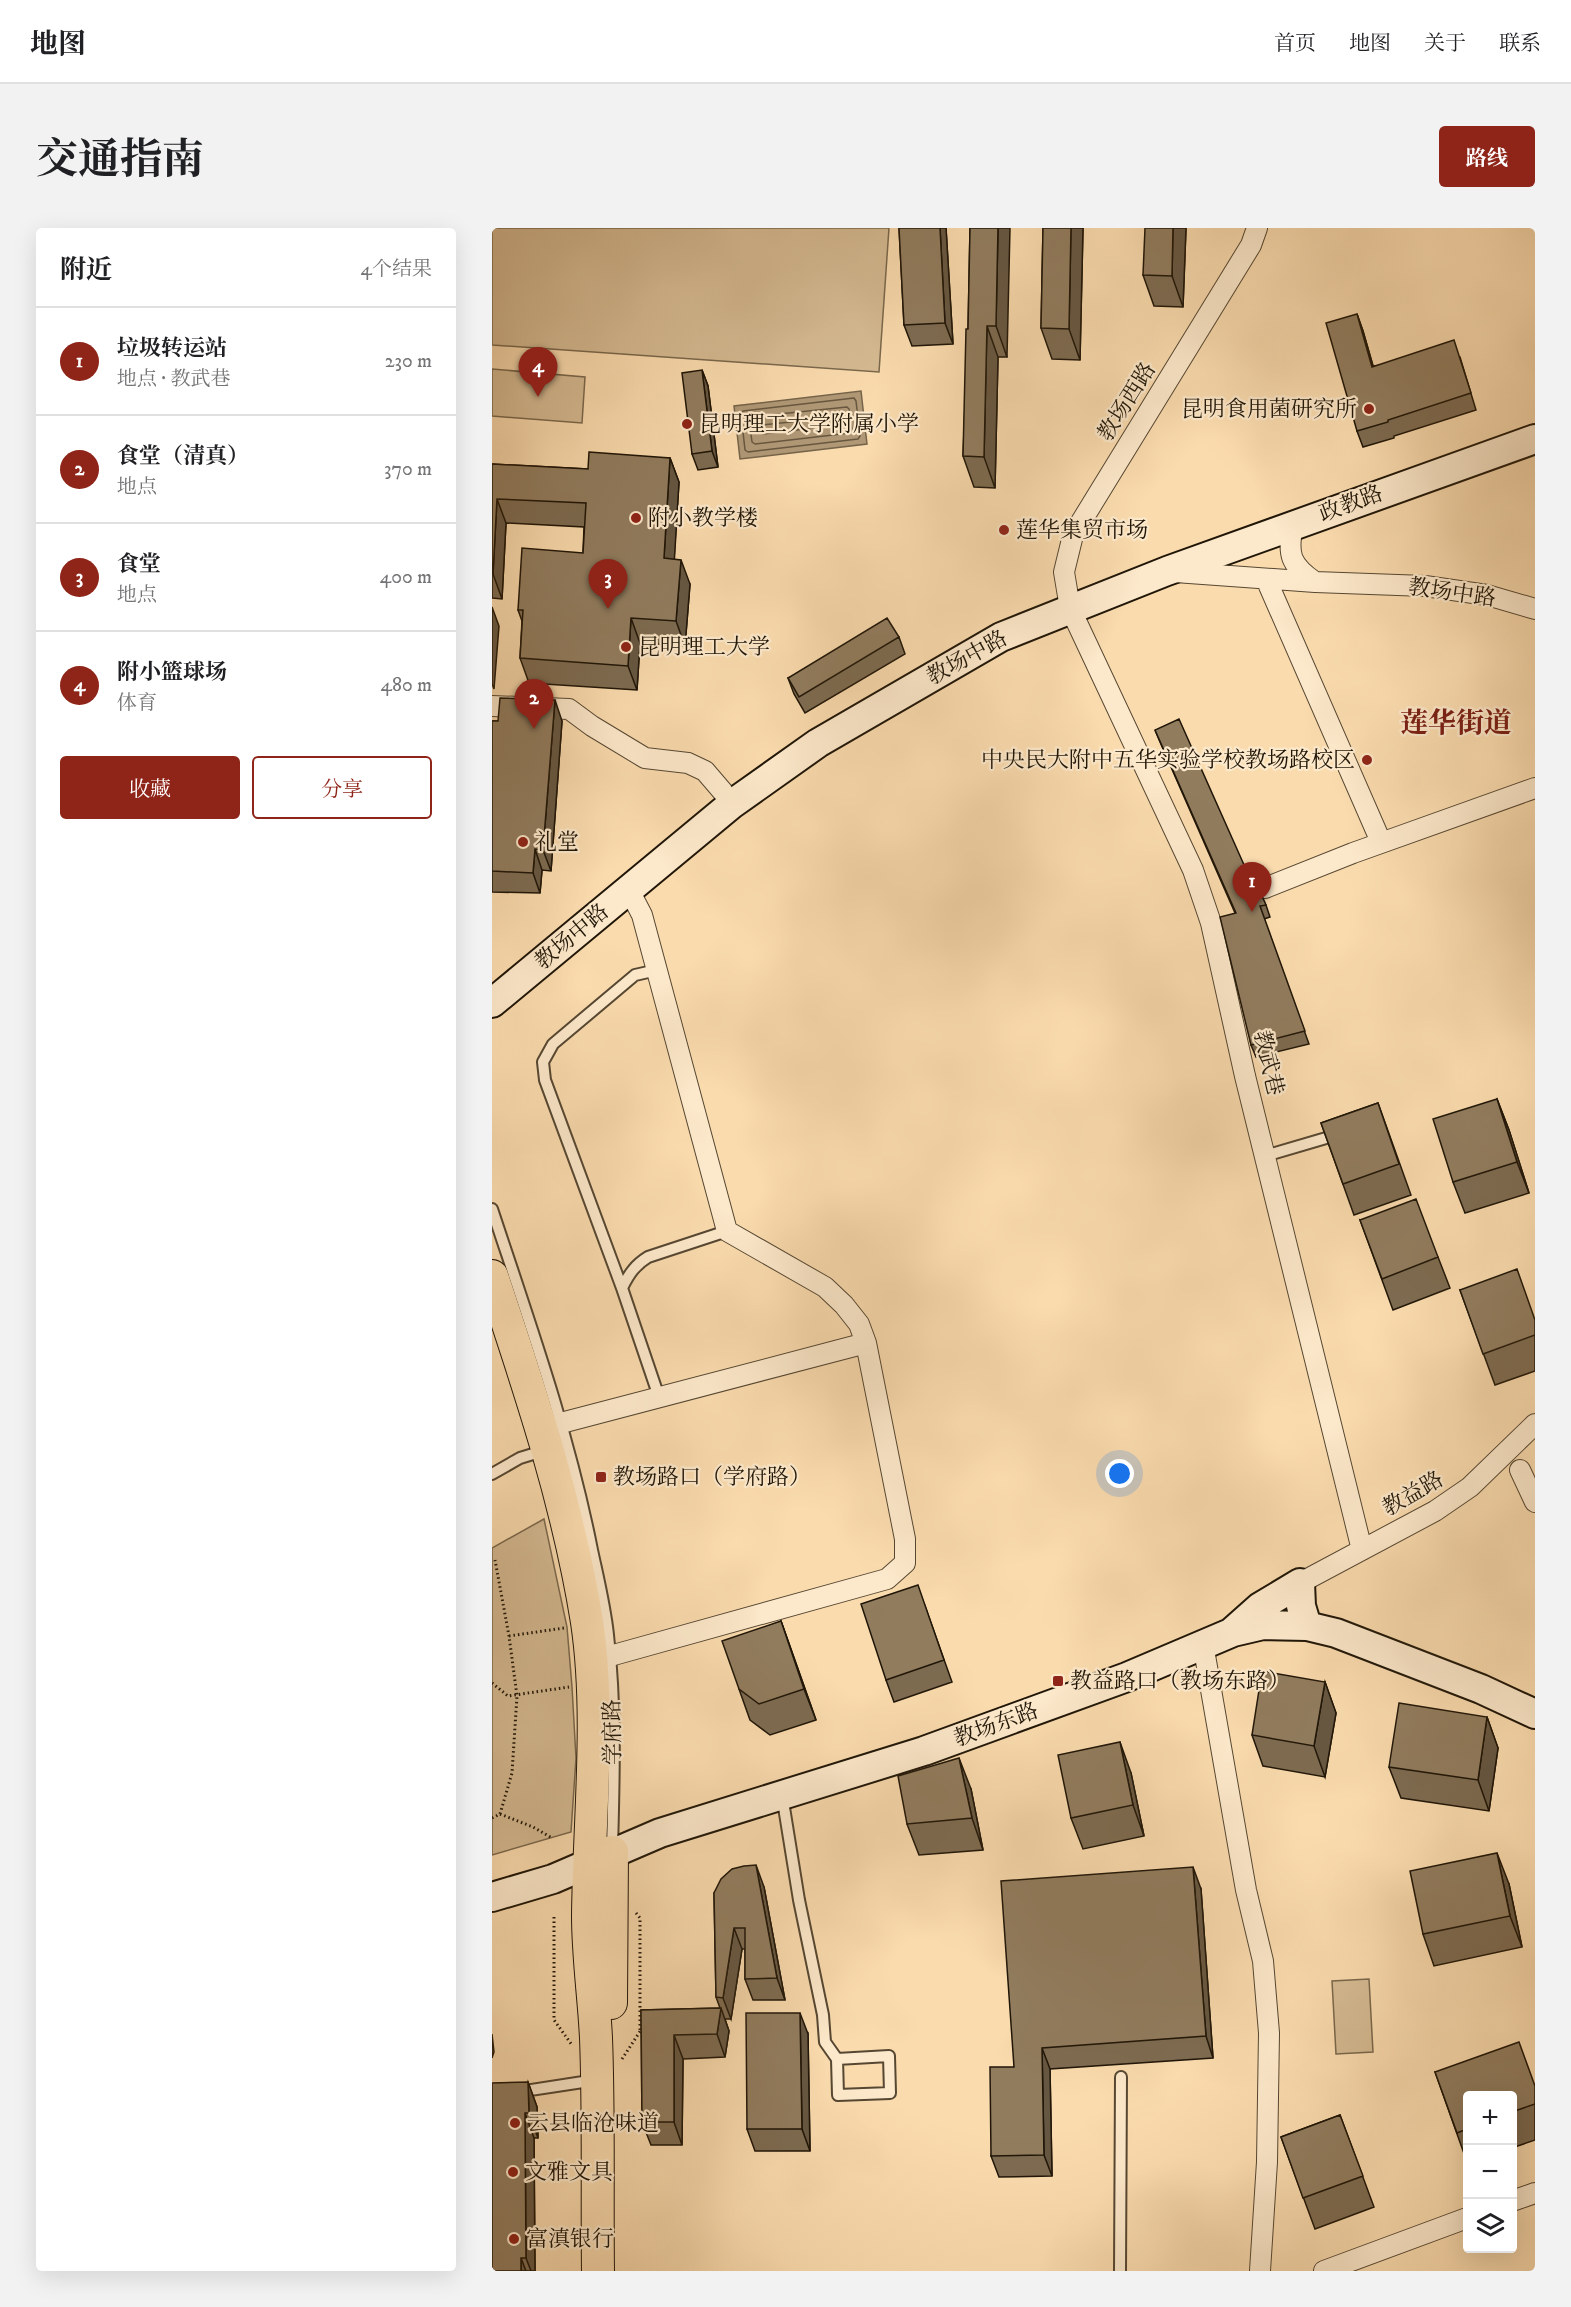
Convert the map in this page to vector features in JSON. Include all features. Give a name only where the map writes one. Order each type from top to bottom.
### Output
[{"type":"main road","name":"政教路","points":[[1167,571],[1535,439]]},
{"type":"main road","name":"教场中路","points":[[492,1003],[628,890],[727,798],[1001,637],[1167,571]]},
{"type":"main road","name":"学府路","points":[[492,1275],[555,1436],[566,1517],[587,1624],[592,1684],[592,1745],[601,1858],[588,1954],[596,2036],[604,2077],[614,2271]]},
{"type":"main road","points":[[1233,1632],[1260,1607],[1300,1583],[1301,1606],[1307,1626]]},
{"type":"main road","name":"教场东路","points":[[492,1897],[553,1879],[660,1833],[924,1751],[1127,1677],[1233,1632],[1263,1625],[1307,1626],[1336,1633],[1470,1685],[1535,1714]]},
{"type":"main road","name":"学府路","points":[[598,2271],[604,2077]]},
{"type":"street","name":"教场西路","points":[[1070,608],[1064,573],[1073,535],[1251,245],[1257,228]]},
{"type":"street","points":[[1293,525],[1290,542],[1291,557],[1301,572],[1315,582]]},
{"type":"street","name":"教场中路","points":[[1167,571],[1315,582],[1425,586],[1487,595],[1535,609]]},
{"type":"street","points":[[1266,579],[1381,842]]},
{"type":"street","name":"教武巷","points":[[1070,608],[1193,870],[1211,923],[1265,1156],[1362,1550]]},
{"type":"street","points":[[492,706],[569,709],[592,726],[645,758],[688,763],[705,771],[727,798]]},
{"type":"street","points":[[1265,888],[1381,842],[1535,788]]},
{"type":"street","points":[[610,1656],[887,1579],[906,1563],[905,1539],[866,1343],[859,1324],[844,1305],[825,1287],[727,1231],[642,915],[628,890]]},
{"type":"street","points":[[555,1436],[659,1397],[866,1343]]},
{"type":"street","name":"教益路","points":[[1300,1583],[1435,1511],[1470,1487],[1535,1424]]},
{"type":"street","points":[[1520,1470],[1535,1502]]},
{"type":"street","points":[[1203,1644],[1246,1890],[1263,1961],[1269,2032],[1266,2162],[1260,2271]]},
{"type":"street","points":[[1517,2199],[1535,2193]]},
{"type":"street","points":[[1324,2271],[1463,2219]]},
{"type":"lane","points":[[657,970],[635,975],[553,1044],[543,1062],[545,1080],[622,1288],[659,1397]]},
{"type":"lane","points":[[1265,1156],[1333,1136]]},
{"type":"lane","name":"学府路","points":[[492,1209],[555,1436],[586,1519],[606,1622],[614,1737],[601,1858]]},
{"type":"lane","points":[[622,1288],[628,1274],[648,1257],[727,1231]]},
{"type":"lane","points":[[492,1474],[555,1436]]},
{"type":"lane","points":[[782,1795],[798,1900],[823,2015],[825,2042],[837,2059],[838,2095],[890,2093],[889,2056],[837,2059]]},
{"type":"lane","points":[[492,2096],[604,2077]]},
{"type":"lane","points":[[1120,2271],[1121,2077]]},
{"type":"path","points":[[492,1818],[500,1814],[512,1773],[517,1696],[495,1560]]},
{"type":"path","points":[[509,1636],[587,1624]]},
{"type":"path","points":[[492,1683],[508,1696],[592,1684]]},
{"type":"path","points":[[500,1814],[533,1827],[552,1838]]},
{"type":"path","points":[[554,1917],[554,2020]]},
{"type":"path","points":[[604,2077],[640,2030],[640,1917]]},
{"type":"path","points":[[640,2030],[651,2029]]},
{"type":"shaded area","points":[[492,228],[889,228],[879,372],[492,345]]},
{"type":"shaded area","points":[[492,369],[585,377],[582,423],[492,416]]},
{"type":"shaded area","points":[[544,1519],[567,1627],[576,1758],[571,1832],[492,1855],[492,1548]]},
{"type":"shaded area","points":[[1369,1979],[1373,2052],[1336,2054],[1332,1981]]},
{"type":"water","points":[[861,391],[867,444],[740,459],[734,406]]},
{"type":"building","points":[[899,228],[940,228],[945,323],[904,325]]},
{"type":"building","points":[[970,228],[998,228],[996,326],[987,326],[984,457],[963,456]]},
{"type":"building","points":[[1043,228],[1071,228],[1069,329],[1041,328]]},
{"type":"building","points":[[1145,228],[1173,228],[1172,276],[1143,275]]},
{"type":"building","points":[[1357,314],[1372,367],[1454,340],[1471,393],[1357,431],[1326,323]]},
{"type":"building","name":"附小教学楼","points":[[702,370],[712,451],[692,454],[682,373]]},
{"type":"building","points":[[589,452],[670,458],[664,558],[681,560],[676,621],[631,618],[628,666],[520,658],[523,610],[518,610],[522,548],[583,553],[586,503],[497,499],[492,574],[492,464],[588,469]]},
{"type":"building","points":[[887,618],[899,637],[799,697],[788,678]]},
{"type":"building","name":"礼堂","points":[[500,698],[555,700],[543,850],[535,849],[533,873],[492,871],[492,721],[498,721]]},
{"type":"building","points":[[1179,719],[1253,885],[1258,887],[1266,905],[1260,906],[1305,1031],[1251,1045],[1220,917],[1236,913],[1155,730]]},
{"type":"building","points":[[1497,1099],[1517,1162],[1453,1182],[1433,1119]]},
{"type":"building","points":[[1378,1103],[1399,1164],[1343,1184],[1321,1123]]},
{"type":"building","points":[[1416,1199],[1438,1257],[1382,1279],[1360,1220]]},
{"type":"building","points":[[1517,1269],[1535,1320],[1535,1335],[1483,1354],[1460,1290]]},
{"type":"building","points":[[918,1585],[944,1660],[886,1680],[861,1604]]},
{"type":"building","points":[[781,1621],[804,1689],[759,1704],[739,1689],[722,1641]]},
{"type":"building","points":[[1262,1671],[1325,1682],[1314,1746],[1252,1735]]},
{"type":"building","points":[[1399,1703],[1487,1717],[1478,1780],[1389,1767]]},
{"type":"building","points":[[1120,1742],[1133,1805],[1071,1818],[1058,1755]]},
{"type":"building","points":[[959,1758],[972,1818],[907,1824],[898,1776]]},
{"type":"building","points":[[1497,1853],[1510,1916],[1423,1934],[1410,1871]]},
{"type":"building","points":[[756,1865],[777,1978],[745,1979],[745,1928],[734,1928],[723,1998],[716,1997],[714,1893],[721,1879],[732,1869]]},
{"type":"building","points":[[1193,1867],[1206,2036],[1042,2048],[1044,2155],[991,2156],[990,2067],[1014,2067],[1001,1881]]},
{"type":"building","points":[[721,2008],[717,2034],[674,2035],[674,2122],[642,2122],[641,2010]]},
{"type":"building","points":[[746,2013],[800,2013],[802,2129],[747,2129]]},
{"type":"building","points":[[1519,2042],[1535,2086],[1535,2104],[1517,2110],[1517,2091],[1463,2091],[1463,2131],[1457,2133],[1435,2072]]},
{"type":"building","points":[[528,2082],[529,2113],[525,2113],[526,2258],[521,2258],[521,2271],[492,2271],[492,2083]]},
{"type":"building","points":[[1340,2115],[1363,2176],[1303,2198],[1281,2137]]},
{"type":"place","name":"附小篮球场","points":[[538,397]]},
{"type":"place","name":"昆明食用菌研究所","points":[[1369,409]]},
{"type":"place","name":"昆明理工大学附属小学","points":[[687,424]]},
{"type":"place","name":"附小教学楼","points":[[636,518]]},
{"type":"place","name":"莲华集贸市场","points":[[1004,530]]},
{"type":"place","name":"食堂","points":[[608,609]]},
{"type":"place","name":"昆明理工大学","points":[[626,647]]},
{"type":"place","name":"食堂（清真）","points":[[534,729]]},
{"type":"place","name":"中央民大附中五华实验学校教场路校区","points":[[1367,760]]},
{"type":"place","name":"礼堂","points":[[523,842]]},
{"type":"place","name":"垃圾转运站","points":[[1252,912]]},
{"type":"place","name":"教场路口（学府路）","points":[[601,1477]]},
{"type":"place","name":"教益路口（教场东路）","points":[[1058,1681]]},
{"type":"place","name":"云县临沧味道","points":[[515,2123]]},
{"type":"place","name":"文雅文具","points":[[513,2172]]},
{"type":"place","name":"富滇银行","points":[[514,2239]]},
{"type":"district","name":"莲华街道","points":[[1456,723]]}]
